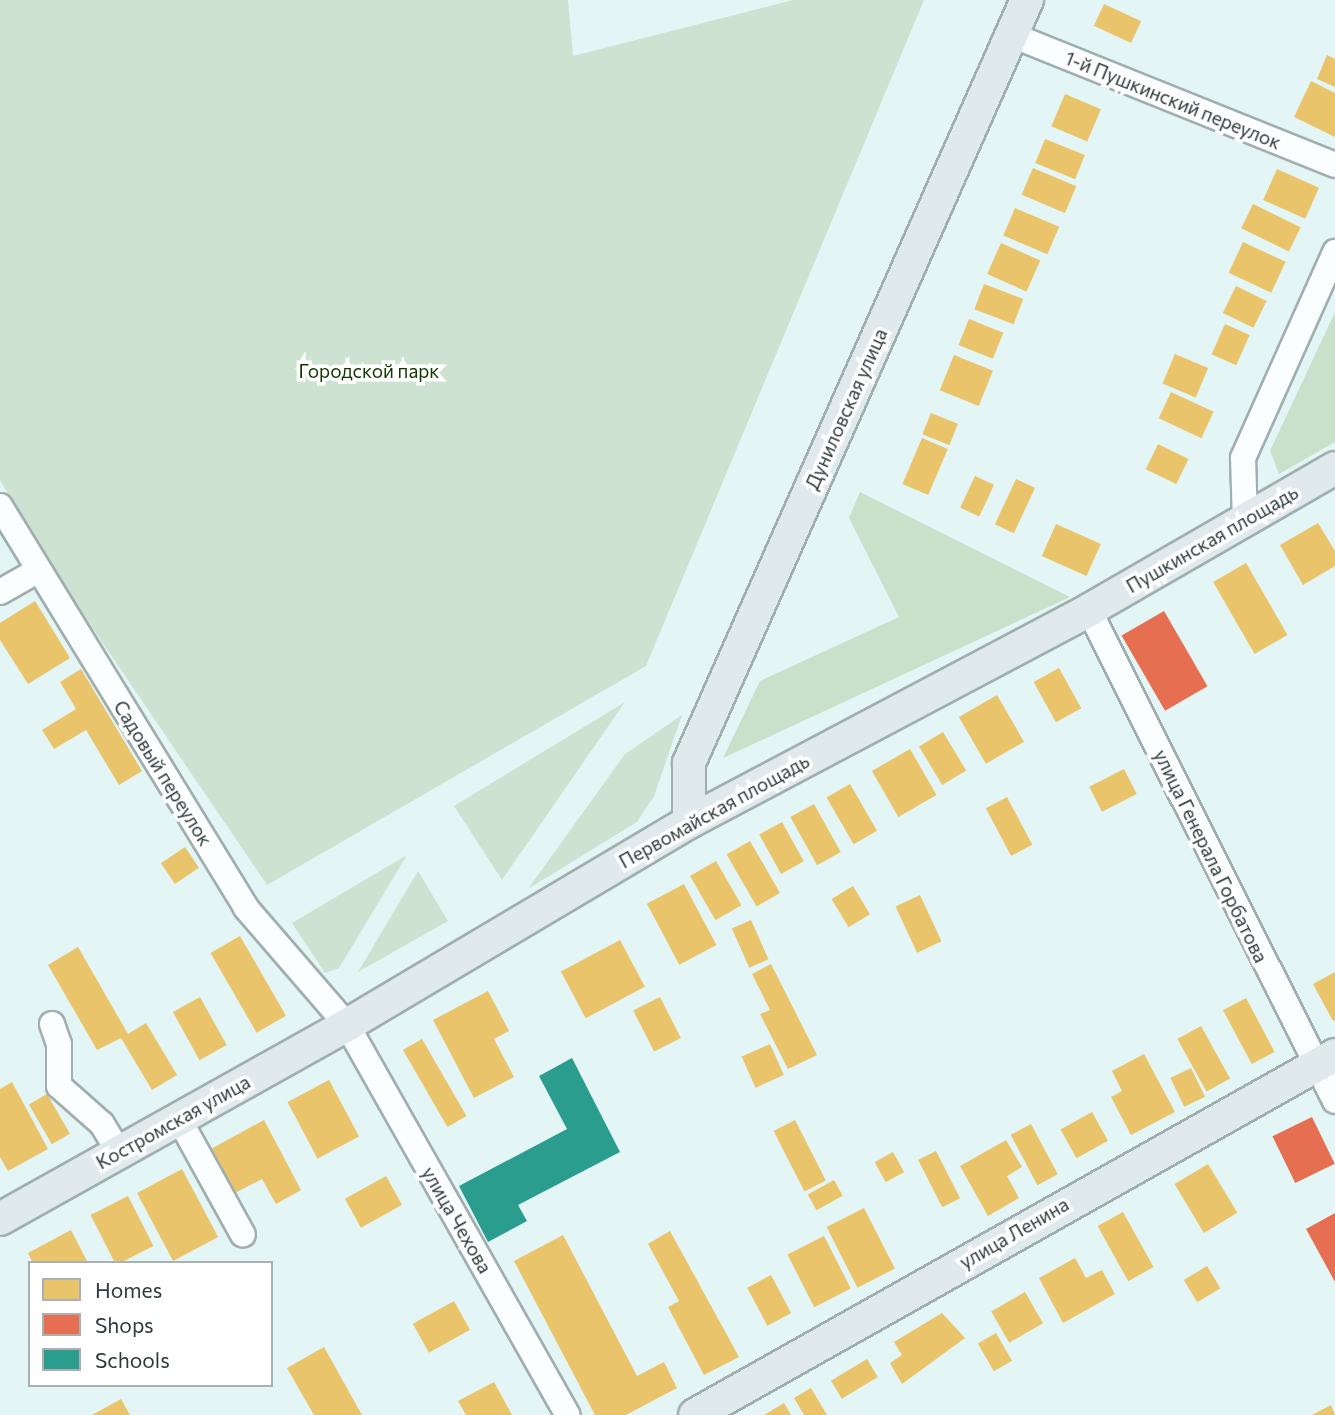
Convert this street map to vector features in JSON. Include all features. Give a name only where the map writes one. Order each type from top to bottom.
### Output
[{"type":"main road","name":"Дуниловская улица","points":[[689,822],[689,763],[1027,0]]},
{"type":"main road","name":"Пушкинская площадь","points":[[1089,610],[1335,468]]},
{"type":"main road","name":"Первомайская площадь","points":[[347,1025],[689,822],[1089,610]]},
{"type":"main road","name":"Костромская улица","points":[[0,1219],[347,1025]]},
{"type":"main road","name":"улица Ленина","points":[[695,1415],[1325,1061]]},
{"type":"street","name":"1-й Пушкинский переулок","points":[[1012,35],[1335,166]]},
{"type":"street","points":[[1245,521],[1242,458],[1335,252]]},
{"type":"street","name":"Садовый переулок","points":[[0,506],[37,571],[246,908],[347,1025]]},
{"type":"street","points":[[0,592],[37,571]]},
{"type":"street","name":"улица Генерала Горбатова","points":[[1089,610],[1325,1061],[1335,1101]]},
{"type":"street","points":[[51,1024],[59,1044],[59,1086],[102,1124],[119,1152]]},
{"type":"street","name":"улица Чехова","points":[[347,1025],[568,1415]]},
{"type":"street","points":[[179,1119],[243,1236]]},
{"type":"green space","name":"Городской парк","points":[[0,0],[568,0],[573,56],[793,0],[924,0],[646,666],[267,885],[47,561],[0,480]]},
{"type":"green space","points":[[1335,312],[1335,442],[1279,474],[1270,451]]},
{"type":"green space","points":[[860,492],[1070,597],[723,758],[760,681],[899,617],[849,518]]},
{"type":"green space","points":[[625,702],[502,880],[454,806]]},
{"type":"green space","points":[[682,715],[654,796],[637,822],[528,889],[625,754]]},
{"type":"green space","points":[[407,855],[339,968],[325,973],[292,923]]},
{"type":"green space","points":[[418,871],[448,921],[358,972]]},
{"type":"building: Homes","points":[[1104,4],[1141,21],[1131,43],[1094,26]]},
{"type":"building: Homes","points":[[1327,55],[1335,59],[1335,87],[1317,79]]},
{"type":"building: Homes","points":[[1311,81],[1335,93],[1335,137],[1294,117]]},
{"type":"building: Homes","points":[[1065,94],[1101,109],[1087,141],[1051,126]]},
{"type":"building: Homes","points":[[1045,139],[1085,155],[1075,179],[1035,163]]},
{"type":"building: Homes","points":[[1033,168],[1076,186],[1065,213],[1022,195]]},
{"type":"building: Homes","points":[[1277,169],[1319,188],[1305,219],[1263,200]]},
{"type":"building: Homes","points":[[1253,204],[1301,227],[1289,252],[1241,228]]},
{"type":"building: Homes","points":[[1015,208],[1059,227],[1047,254],[1003,236]]},
{"type":"building: Homes","points":[[1243,242],[1286,262],[1271,293],[1229,273]]},
{"type":"building: Homes","points":[[1001,243],[1040,260],[1026,292],[987,274]]},
{"type":"building: Homes","points":[[984,284],[1023,299],[1014,324],[974,309]]},
{"type":"building: Homes","points":[[1236,286],[1267,301],[1253,328],[1223,313]]},
{"type":"building: Homes","points":[[969,319],[1003,333],[993,359],[959,345]]},
{"type":"building: Homes","points":[[1225,324],[1250,335],[1236,365],[1212,354]]},
{"type":"building: Homes","points":[[1175,354],[1208,368],[1196,398],[1162,383]]},
{"type":"building: Homes","points":[[954,355],[993,371],[979,406],[940,390]]},
{"type":"building: Homes","points":[[1171,392],[1214,412],[1201,438],[1159,418]]},
{"type":"building: Homes","points":[[931,413],[958,424],[949,445],[922,434]]},
{"type":"building: Homes","points":[[922,438],[948,449],[928,495],[902,484]]},
{"type":"building: Homes","points":[[1158,444],[1189,459],[1176,484],[1146,469]]},
{"type":"building: Homes","points":[[975,476],[994,485],[979,517],[960,508]]},
{"type":"building: Homes","points":[[1016,479],[1035,488],[1014,533],[995,524]]},
{"type":"building: Homes","points":[[1318,523],[1335,551],[1335,566],[1303,585],[1280,545]]},
{"type":"building: Homes","points":[[1056,524],[1101,544],[1087,576],[1042,556]]},
{"type":"building: Homes","points":[[1246,563],[1288,635],[1255,654],[1213,582]]},
{"type":"building: Homes","points":[[35,601],[70,658],[28,684],[0,640],[0,623]]},
{"type":"building: Homes","points":[[1059,668],[1081,708],[1056,722],[1034,682]]},
{"type":"building: Homes","points":[[81,669],[142,771],[119,785],[86,730],[54,749],[42,730],[76,709],[60,682]]},
{"type":"building: Homes","points":[[997,695],[1024,742],[986,764],[959,717]]},
{"type":"building: Homes","points":[[943,732],[966,771],[942,785],[919,746]]},
{"type":"building: Homes","points":[[910,749],[936,795],[898,817],[872,771]]},
{"type":"building: Homes","points":[[1124,769],[1137,794],[1102,812],[1089,787]]},
{"type":"building: Homes","points":[[850,784],[877,831],[854,844],[827,798]]},
{"type":"building: Homes","points":[[1007,797],[1032,845],[1011,856],[986,808]]},
{"type":"building: Homes","points":[[814,804],[841,852],[817,865],[790,817]]},
{"type":"building: Homes","points":[[782,822],[804,861],[781,874],[759,835]]},
{"type":"building: Homes","points":[[750,841],[780,893],[757,906],[727,854]]},
{"type":"building: Homes","points":[[185,847],[199,868],[175,884],[161,863]]},
{"type":"building: Homes","points":[[716,861],[742,905],[716,920],[690,876]]},
{"type":"building: Homes","points":[[684,884],[716,945],[679,965],[647,904]]},
{"type":"building: Homes","points":[[853,886],[870,914],[849,927],[832,899]]},
{"type":"building: Homes","points":[[920,895],[942,941],[917,953],[896,906]]},
{"type":"building: Homes","points":[[751,920],[768,959],[749,968],[732,929]]},
{"type":"building: Homes","points":[[240,936],[286,1016],[257,1033],[211,953]]},
{"type":"building: Homes","points":[[620,940],[645,987],[586,1018],[561,971]]},
{"type":"building: Homes","points":[[78,947],[128,1034],[146,1023],[177,1075],[152,1090],[121,1038],[97,1050],[48,965]]},
{"type":"building: Homes","points":[[771,964],[817,1055],[788,1069],[760,1014],[770,1010],[752,974]]},
{"type":"building: Homes","points":[[1335,972],[1335,1020],[1333,1021],[1313,984]]},
{"type":"building: Homes","points":[[488,991],[509,1031],[494,1039],[514,1077],[474,1098],[433,1020]]},
{"type":"building: Homes","points":[[200,997],[227,1045],[200,1060],[173,1012]]},
{"type":"building: Homes","points":[[660,997],[681,1038],[654,1052],[633,1011]]},
{"type":"building: Homes","points":[[1246,998],[1275,1052],[1252,1064],[1223,1010]]},
{"type":"building: Homes","points":[[1201,1026],[1230,1078],[1206,1092],[1177,1039]]},
{"type":"building: Homes","points":[[422,1039],[466,1116],[447,1127],[403,1050]]},
{"type":"building: Homes","points":[[770,1044],[784,1075],[756,1088],[742,1057]]},
{"type":"building: Homes","points":[[1144,1054],[1175,1112],[1131,1135],[1111,1097],[1122,1091],[1112,1071]]},
{"type":"building: Homes","points":[[1191,1068],[1205,1097],[1184,1107],[1170,1078]]},
{"type":"building: Homes","points":[[329,1080],[359,1137],[318,1159],[288,1102]]},
{"type":"building: Homes","points":[[12,1082],[48,1149],[8,1171],[0,1157],[0,1089]]},
{"type":"building: Homes","points":[[47,1094],[70,1134],[52,1144],[29,1104]]},
{"type":"building: Homes","points":[[1092,1112],[1108,1141],[1077,1158],[1061,1129]]},
{"type":"building: Homes","points":[[264,1120],[301,1190],[276,1204],[262,1179],[233,1194],[209,1150]]},
{"type":"building: Homes","points":[[795,1120],[826,1181],[804,1191],[774,1131]]},
{"type":"building: Homes","points":[[1031,1124],[1058,1174],[1037,1185],[1011,1135]]},
{"type":"building: Homes","points":[[1006,1140],[1022,1167],[1007,1176],[1019,1198],[988,1216],[960,1166]]},
{"type":"building: Homes","points":[[936,1151],[960,1198],[942,1207],[918,1160]]},
{"type":"building: Homes","points":[[893,1152],[904,1172],[886,1182],[875,1162]]},
{"type":"building: Homes","points":[[1208,1164],[1237,1213],[1204,1233],[1175,1184]]},
{"type":"building: Homes","points":[[182,1169],[218,1237],[173,1261],[137,1193]]},
{"type":"building: Homes","points":[[386,1176],[402,1205],[361,1228],[345,1199]]},
{"type":"building: Homes","points":[[834,1180],[843,1196],[816,1210],[808,1195]]},
{"type":"building: Homes","points":[[128,1196],[153,1246],[124,1261],[114,1261],[91,1215]]},
{"type":"building: Homes","points":[[864,1208],[895,1269],[857,1288],[827,1227]]},
{"type":"building: Homes","points":[[1123,1212],[1154,1267],[1128,1281],[1098,1226]]},
{"type":"building: Homes","points":[[71,1230],[87,1261],[32,1261],[28,1253]]},
{"type":"building: Homes","points":[[670,1231],[739,1357],[704,1375],[668,1307],[679,1301],[648,1244]]},
{"type":"building: Homes","points":[[563,1235],[637,1376],[664,1362],[677,1388],[626,1415],[595,1415],[514,1261]]},
{"type":"building: Homes","points":[[824,1236],[851,1289],[814,1307],[787,1255]]},
{"type":"building: Homes","points":[[1075,1258],[1086,1278],[1102,1270],[1115,1294],[1063,1323],[1039,1278]]},
{"type":"building: Homes","points":[[1207,1266],[1220,1288],[1197,1302],[1184,1280]]},
{"type":"building: Homes","points":[[771,1275],[791,1313],[767,1326],[747,1288]]},
{"type":"building: Homes","points":[[1025,1292],[1043,1323],[1009,1343],[991,1312]]},
{"type":"building: Homes","points":[[454,1301],[470,1330],[429,1353],[413,1324]]},
{"type":"building: Homes","points":[[942,1313],[965,1338],[902,1384],[890,1363],[902,1355],[894,1342]]},
{"type":"building: Homes","points":[[996,1333],[1012,1361],[994,1371],[978,1344]]},
{"type":"building: Homes","points":[[324,1347],[362,1415],[314,1415],[287,1368]]},
{"type":"building: Homes","points":[[867,1359],[878,1377],[842,1399],[831,1381]]},
{"type":"building: Homes","points":[[494,1382],[512,1415],[466,1415],[458,1401]]},
{"type":"building: Homes","points":[[811,1388],[827,1415],[804,1415],[794,1398]]},
{"type":"building: Homes","points":[[121,1399],[130,1415],[92,1415]]},
{"type":"building: Homes","points":[[784,1403],[791,1415],[764,1415]]},
{"type":"building: Homes","points":[[1331,1405],[1335,1415],[1312,1415]]},
{"type":"building: Shops","points":[[1164,611],[1208,686],[1165,711],[1122,636]]},
{"type":"building: Shops","points":[[1312,1117],[1335,1164],[1295,1183],[1272,1136]]},
{"type":"building: Shops","points":[[1335,1213],[1335,1282],[1306,1229]]},
{"type":"building: Schools","points":[[572,1058],[620,1152],[518,1205],[527,1221],[488,1242],[459,1186],[567,1129],[539,1076]]}]
